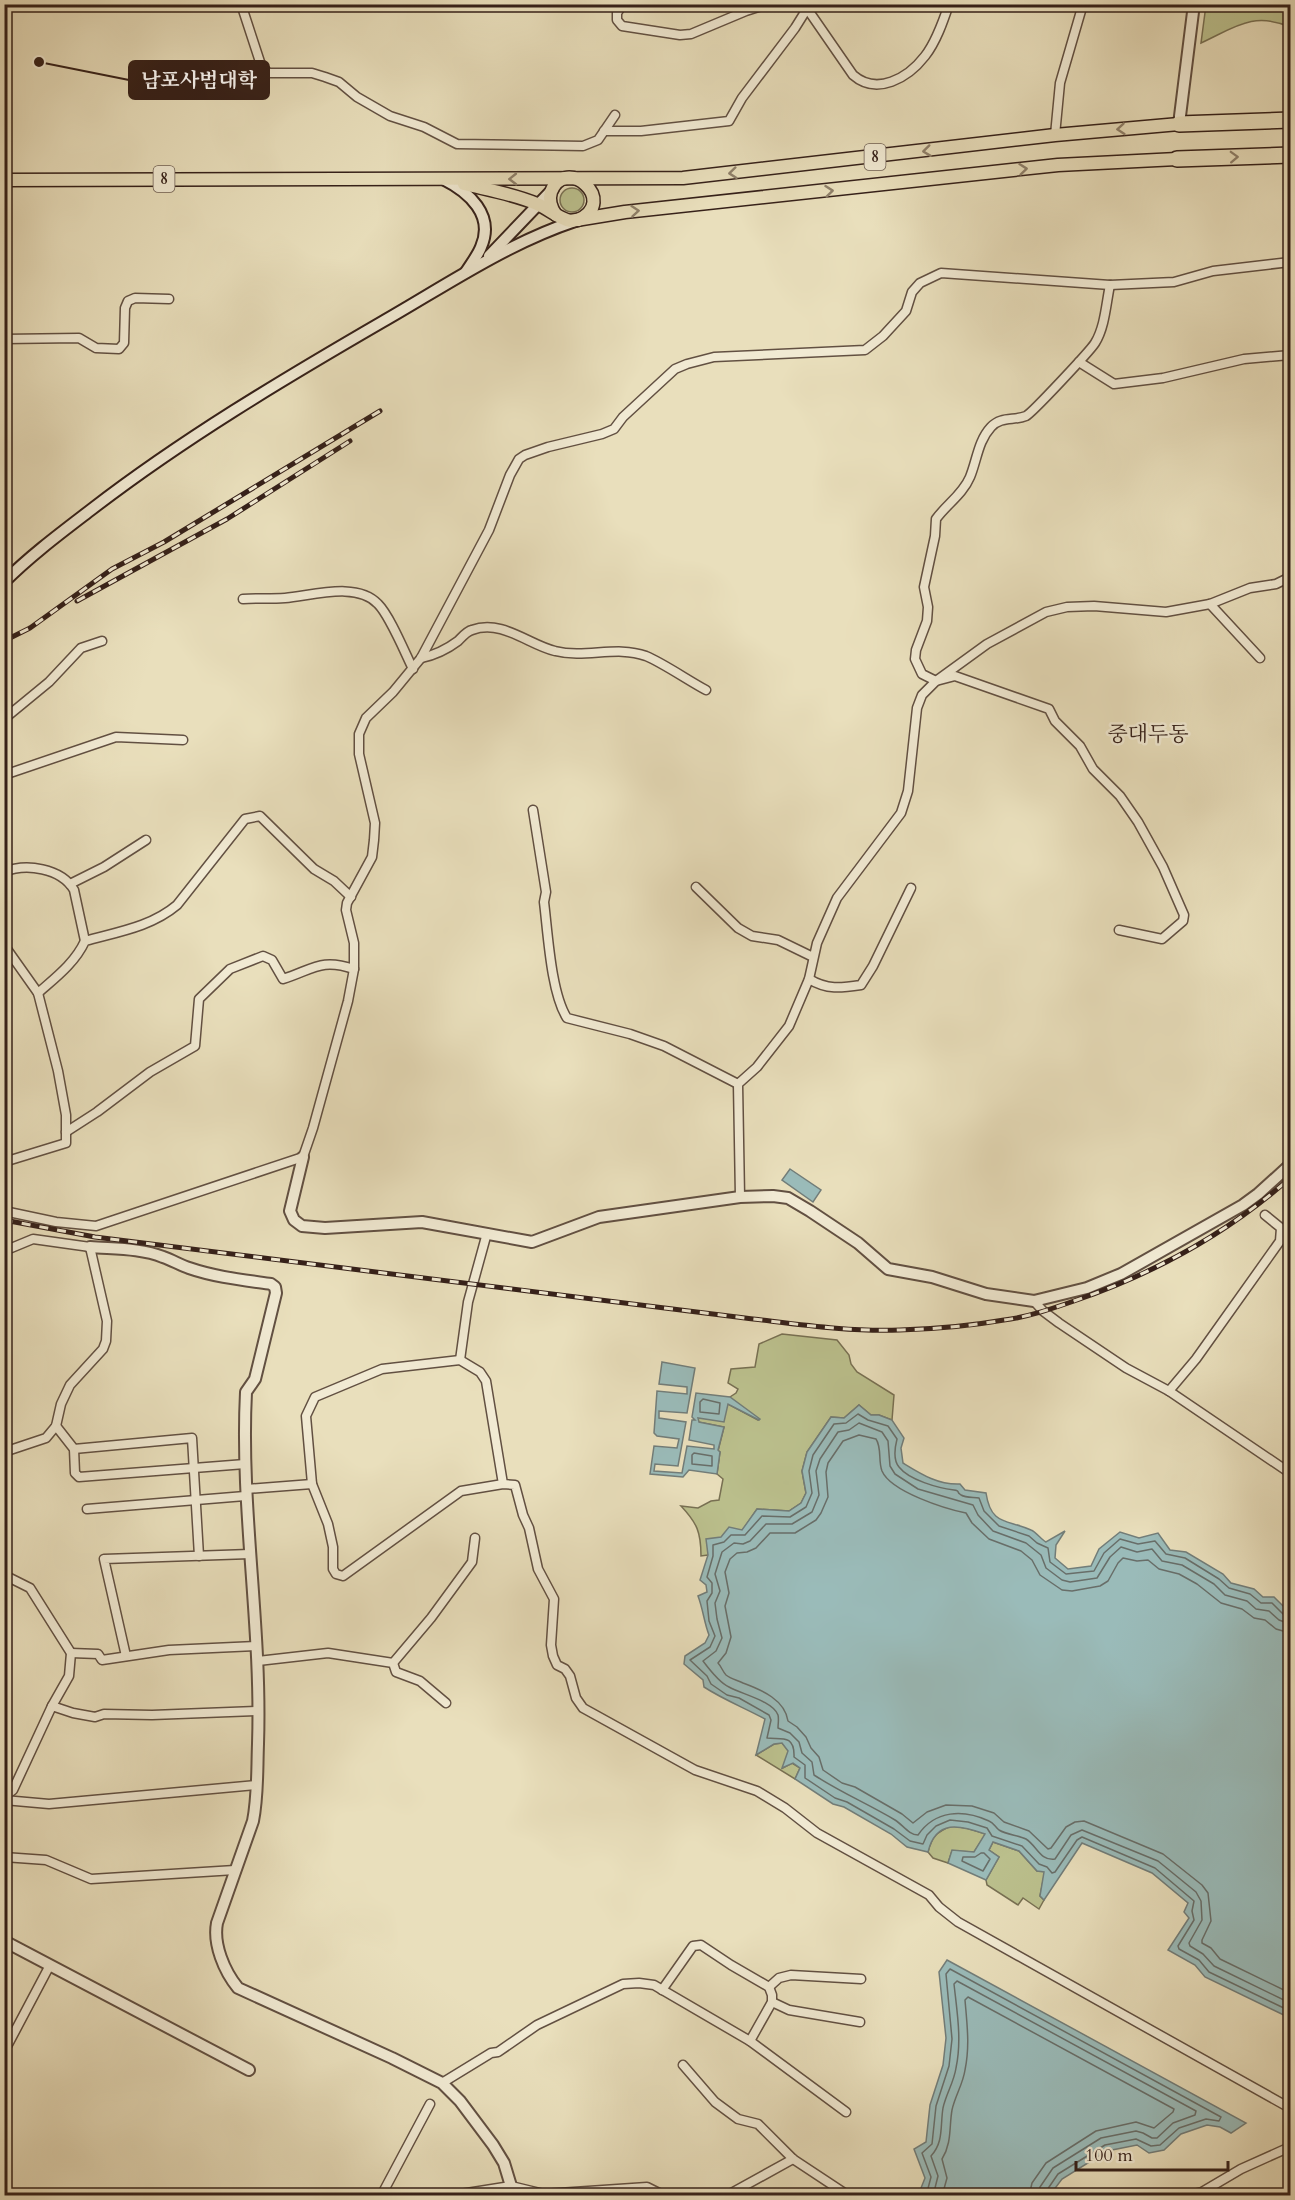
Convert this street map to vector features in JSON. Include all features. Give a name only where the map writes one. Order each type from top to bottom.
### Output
[{"type":"highway","name":"8","points":[[1179,124],[1290,120]]},
{"type":"highway","name":"8","points":[[1177,159],[1290,155]]},
{"type":"main road","name":"8","points":[[4,180],[571,178],[616,180],[682,178],[1055,135],[1179,124]]},
{"type":"main road","name":"8","points":[[577,220],[625,212],[1058,165],[1177,159]]},
{"type":"main road","points":[[571,178],[584,182],[593,200],[588,213],[577,220],[563,220],[557,216],[550,203],[553,188],[558,183],[571,178]]},
{"type":"main road","name":"8","points":[[442,179],[515,195],[557,216]]},
{"type":"street","points":[[239,4],[262,68],[269,72],[312,73],[339,82],[357,97],[390,116],[424,126],[458,144],[583,146],[598,140],[615,116]]},
{"type":"street","points":[[623,4],[617,12],[617,20],[622,26],[680,34],[691,34],[746,10],[768,4]]},
{"type":"street","points":[[604,131],[641,131],[729,121],[755,79],[807,6],[853,75],[861,83],[872,86],[898,80],[918,64],[932,45],[948,4]]},
{"type":"street","points":[[1055,135],[1060,83],[1083,4]]},
{"type":"street","points":[[1179,124],[1194,4]]},
{"type":"street","points":[[442,179],[469,195],[478,206],[484,220],[485,234],[481,247],[464,274]]},
{"type":"street","points":[[480,265],[553,188]]},
{"type":"street","points":[[4,582],[56,537],[171,452],[263,391],[480,265],[525,241],[577,220]]},
{"type":"street","points":[[1290,262],[1213,271],[1174,282],[1110,285],[941,273],[920,283],[912,292],[906,311],[883,336],[865,350],[714,357],[687,364],[675,369],[623,417],[614,429],[540,450],[519,459],[510,475],[489,530],[421,658],[366,718],[359,734],[359,754],[375,824],[372,857],[347,903],[346,910],[354,943],[354,969],[348,1000],[290,1211],[294,1220],[302,1226],[325,1228],[422,1222],[532,1242],[599,1217],[740,1197],[773,1196],[788,1198],[839,1229],[888,1269],[932,1277],[986,1294],[1034,1301],[1086,1288],[1121,1274],[1243,1205],[1290,1165]]},
{"type":"street","points":[[1110,285],[1096,342],[1027,416],[1004,419],[994,424],[985,434],[978,449],[970,478],[960,494],[936,519],[935,536],[924,587],[928,608],[927,621],[915,659],[922,674],[936,681],[955,676],[1049,709],[1055,721],[1080,746],[1093,769],[1120,796],[1164,867],[1184,915],[1183,921],[1162,939],[1119,930]]},
{"type":"street","points":[[4,339],[79,338],[96,348],[118,349],[124,343],[125,308],[128,302],[135,298],[168,299]]},
{"type":"street","points":[[1079,362],[1114,384],[1163,378],[1244,359],[1290,355]]},
{"type":"street","points":[[740,1197],[738,1084],[757,1067],[789,1026],[809,979],[817,943],[837,898],[901,813],[908,791],[917,708],[922,695],[936,681],[987,644],[1046,612],[1094,606],[1166,612],[1210,604],[1250,588],[1276,584],[1290,578]]},
{"type":"street","points":[[243,599],[286,598],[330,591],[348,592],[367,597],[378,603],[413,669]]},
{"type":"street","points":[[1210,604],[1260,658]]},
{"type":"street","points":[[421,658],[439,654],[471,630],[485,628],[516,633],[537,646],[568,654],[616,651],[647,657],[706,690]]},
{"type":"street","points":[[4,718],[49,682],[81,648],[102,641]]},
{"type":"street","points":[[4,775],[116,737],[183,740]]},
{"type":"street","points":[[533,810],[546,892],[544,902],[553,965],[561,1008],[567,1018],[630,1034],[664,1046],[738,1084]]},
{"type":"street","points":[[85,941],[148,924],[165,915],[177,905],[245,819],[254,816],[260,816],[314,869],[334,881],[351,897]]},
{"type":"street","points":[[70,884],[104,867],[146,840]]},
{"type":"street","points":[[4,872],[15,867],[43,869],[70,884],[74,890],[85,941],[81,950],[67,967],[38,993]]},
{"type":"street","points":[[696,887],[738,927],[752,936],[778,940],[813,957]]},
{"type":"street","points":[[809,979],[820,986],[835,989],[861,985],[873,966],[911,888]]},
{"type":"street","points":[[4,945],[38,993],[58,1071],[66,1115],[66,1143],[4,1162]]},
{"type":"street","points":[[66,1132],[150,1072],[195,1046],[199,999],[230,969],[263,956],[273,960],[283,979],[307,972],[322,963],[338,964],[354,969]]},
{"type":"street","points":[[4,1211],[56,1222],[96,1226],[303,1157]]},
{"type":"street","points":[[1169,1391],[1196,1359],[1280,1241],[1281,1228],[1265,1215]]},
{"type":"street","points":[[460,1360],[468,1302],[488,1233]]},
{"type":"street","points":[[4,1251],[33,1239],[150,1253],[219,1277],[271,1284],[275,1287],[276,1293],[255,1379],[246,1392],[246,1493],[258,1661],[257,1785],[253,1821],[215,1933],[224,1964],[238,1988],[442,2083],[460,2101],[493,2145],[504,2163],[511,2186]]},
{"type":"street","points":[[4,1452],[46,1438],[56,1426],[61,1404],[70,1385],[98,1356],[106,1341],[107,1321],[90,1247]]},
{"type":"street","points":[[1034,1301],[1059,1323],[1126,1368],[1169,1391],[1290,1473]]},
{"type":"street","points":[[503,1484],[486,1381],[480,1372],[460,1360],[382,1369],[315,1397],[306,1416],[312,1484],[328,1524],[333,1546],[333,1569],[336,1574],[343,1576],[461,1491],[503,1484],[515,1485],[529,1528],[538,1569],[554,1599],[551,1636],[553,1656],[557,1665],[570,1676],[576,1698],[583,1708],[695,1770],[757,1791],[785,1808],[817,1833],[929,1895],[939,1907],[958,1922],[1290,2108]]},
{"type":"street","points":[[56,1426],[74,1449],[75,1473],[79,1477],[245,1464]]},
{"type":"street","points":[[74,1449],[192,1438],[199,1556]]},
{"type":"street","points":[[87,1509],[196,1500],[312,1484]]},
{"type":"street","points":[[393,1663],[431,1618],[472,1562],[475,1538]]},
{"type":"street","points":[[126,1656],[104,1559],[250,1554]]},
{"type":"street","points":[[4,1575],[30,1588],[71,1653],[69,1676],[52,1706],[13,1790],[4,1798]]},
{"type":"street","points":[[71,1653],[98,1654],[102,1660],[169,1650],[256,1646]]},
{"type":"street","points":[[258,1661],[328,1653],[393,1663]]},
{"type":"street","points":[[393,1663],[396,1672],[420,1681],[446,1703]]},
{"type":"street","points":[[52,1706],[95,1717],[104,1714],[152,1715],[259,1711]]},
{"type":"street","points":[[4,1798],[50,1804],[257,1785]]},
{"type":"street","points":[[4,1857],[46,1860],[91,1878],[235,1870]]},
{"type":"street","points":[[4,1941],[249,2070]]},
{"type":"street","points":[[662,1990],[693,1946],[701,1945],[769,1987],[772,2002],[750,2041]]},
{"type":"street","points":[[4,2052],[50,1965]]},
{"type":"street","points":[[769,1987],[779,1978],[791,1975],[861,1979]]},
{"type":"street","points":[[442,2083],[498,2052],[537,2025],[623,1984],[646,1984],[662,1990],[750,2041],[846,2112]]},
{"type":"street","points":[[772,2002],[789,2010],[860,2022]]},
{"type":"street","points":[[683,2065],[715,2102],[738,2119],[759,2124],[793,2159],[849,2196]]},
{"type":"street","points":[[381,2196],[430,2104]]},
{"type":"street","points":[[1185,2196],[1202,2194],[1241,2169],[1290,2147]]},
{"type":"street","points":[[726,2196],[793,2159]]},
{"type":"street","points":[[448,2196],[511,2186],[544,2194],[647,2187],[664,2195]]},
{"type":"green space","points":[[1206,5],[1290,5],[1290,27],[1277,22],[1254,21],[1234,27],[1201,43]]},
{"type":"green space","points":[[572,188],[580,192],[584,200],[580,208],[572,212],[564,208],[560,200],[564,192]]},
{"type":"green space","points":[[782,1334],[837,1340],[849,1355],[851,1364],[857,1372],[894,1395],[892,1420],[879,1415],[871,1415],[859,1405],[844,1418],[831,1417],[807,1452],[802,1471],[806,1493],[801,1503],[789,1511],[757,1509],[742,1531],[708,1555],[701,1556],[697,1528],[681,1506],[698,1508],[711,1501],[719,1500],[723,1479],[717,1474],[720,1452],[718,1451],[724,1427],[698,1422],[698,1418],[728,1404],[759,1419],[731,1400],[730,1397],[738,1389],[728,1383],[731,1369],[755,1367],[759,1344]]},
{"type":"green space","points":[[782,1743],[789,1751],[783,1768],[792,1763],[800,1768],[795,1779],[756,1755],[774,1744]]},
{"type":"green space","points":[[951,1826],[986,1834],[974,1852],[952,1851],[948,1863],[933,1858],[928,1852],[936,1835]]},
{"type":"green space","points":[[993,1842],[1019,1851],[1037,1871],[1045,1871],[1040,1896],[1044,1900],[1039,1909],[1023,1898],[1018,1905],[987,1885],[986,1880],[999,1857],[989,1850]]},
{"type":"water","points":[[790,1169],[821,1190],[813,1202],[782,1180]]},
{"type":"water","points":[[662,1362],[695,1368],[687,1413],[659,1411],[659,1418],[686,1422],[678,1466],[655,1464],[654,1471],[682,1473],[687,1446],[714,1449],[714,1445],[689,1440],[692,1420],[695,1420],[692,1417],[696,1393],[730,1397],[760,1419],[728,1404],[724,1422],[698,1418],[699,1422],[724,1427],[718,1450],[720,1452],[717,1474],[689,1470],[683,1477],[650,1474],[654,1446],[677,1448],[679,1439],[657,1436],[654,1433],[657,1391],[687,1394],[687,1387],[659,1384]]},
{"type":"water","points":[[859,1405],[871,1415],[879,1415],[892,1420],[904,1438],[901,1448],[903,1463],[937,1481],[960,1484],[965,1490],[986,1493],[988,1504],[996,1516],[1001,1520],[1035,1532],[1046,1542],[1065,1531],[1056,1545],[1055,1558],[1068,1569],[1091,1566],[1099,1549],[1120,1532],[1139,1538],[1158,1533],[1170,1550],[1186,1552],[1223,1574],[1231,1583],[1254,1589],[1263,1597],[1274,1597],[1290,1611],[1290,2018],[1205,1977],[1195,1965],[1168,1950],[1189,1918],[1184,1912],[1188,1903],[1152,1873],[1082,1843],[1044,1900],[1040,1896],[1044,1872],[1037,1871],[1019,1851],[993,1842],[989,1850],[999,1857],[986,1880],[948,1863],[952,1850],[974,1852],[985,1834],[967,1828],[950,1827],[937,1834],[928,1852],[907,1847],[891,1834],[844,1807],[833,1804],[795,1779],[800,1768],[793,1763],[782,1768],[788,1751],[782,1743],[774,1744],[756,1755],[765,1719],[704,1687],[703,1680],[684,1664],[685,1656],[705,1643],[709,1635],[698,1596],[707,1592],[706,1585],[700,1580],[708,1555],[706,1539],[721,1537],[729,1527],[742,1530],[757,1509],[789,1511],[801,1503],[806,1493],[802,1471],[807,1452],[831,1417],[844,1418]]},
{"type":"water","points":[[947,1960],[1246,2123],[1231,2133],[1220,2127],[1207,2125],[1181,2134],[1164,2150],[1149,2153],[1137,2145],[1107,2151],[1062,2179],[1050,2195],[921,2195],[919,2193],[925,2178],[914,2149],[926,2142],[930,2105],[943,2065],[946,2038],[939,1972]]},
{"type":"railway","points":[[4,641],[30,628],[112,569],[164,542],[380,411]]},
{"type":"railway","points":[[77,601],[227,519],[350,441]]},
{"type":"railway","points":[[4,1220],[95,1237],[745,1318],[842,1329],[900,1330],[952,1327],[1013,1319],[1048,1310],[1103,1290],[1161,1265],[1215,1234],[1241,1217],[1290,1178]]},
{"type":"place","name":"남포사범대학","points":[[39,62]]},
{"type":"district","name":"중대두동","points":[[1148,734]]}]
